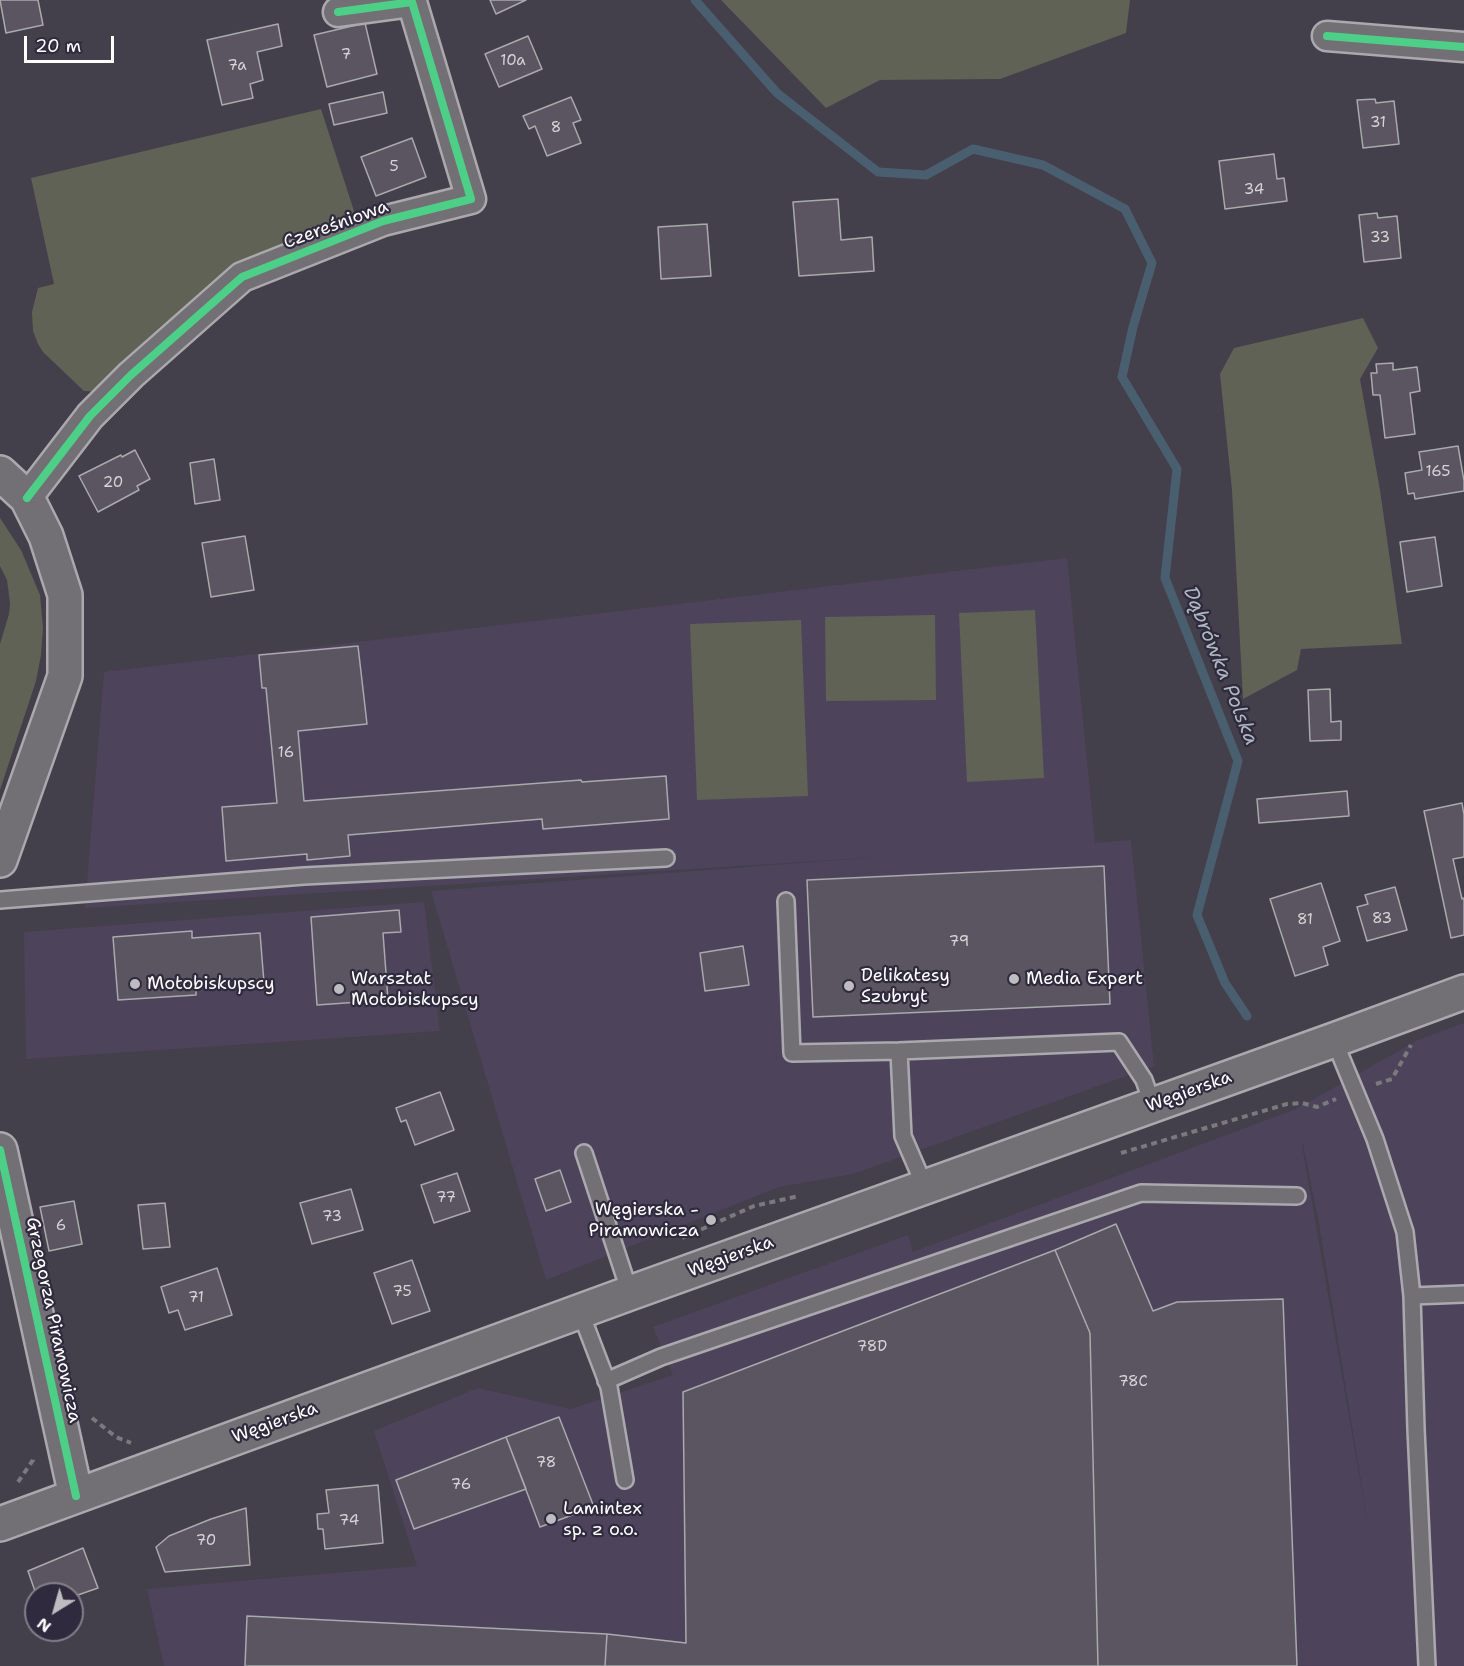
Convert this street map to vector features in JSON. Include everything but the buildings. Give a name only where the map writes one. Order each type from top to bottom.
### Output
[{"type":"main road","points":[[0,473],[27,498],[46,536],[65,595],[65,676],[0,858]]},
{"type":"main road","name":"Węgierska","points":[[0,1524],[580,1311],[1464,992]]},
{"type":"main road","name":"Grzegorza Piramowicza","points":[[0,1150],[76,1496]]},
{"type":"street","name":"Czereśniowa","points":[[27,498],[90,416],[131,375],[242,277],[383,221],[471,199],[412,2],[338,12]]},
{"type":"street","points":[[1327,36],[1464,47]]},
{"type":"lane","points":[[0,900],[304,876],[666,858]]},
{"type":"lane","points":[[786,901],[792,1053],[1119,1042],[1144,1080],[1153,1106]]},
{"type":"lane","points":[[1334,1040],[1375,1139],[1405,1232],[1412,1296],[1427,1666]]},
{"type":"lane","points":[[899,1051],[903,1136],[926,1187]]},
{"type":"lane","points":[[584,1153],[630,1293]]},
{"type":"lane","points":[[606,1381],[661,1357],[1142,1193],[1297,1196]]},
{"type":"lane","points":[[1412,1296],[1464,1294]]},
{"type":"lane","points":[[580,1311],[609,1387],[626,1480]]},
{"type":"shaded area","points":[[721,0],[1130,0],[1126,33],[1000,79],[880,80],[826,108]]},
{"type":"shaded area","points":[[321,109],[355,214],[231,276],[107,392],[84,391],[43,352],[33,331],[32,312],[38,288],[54,284],[31,178]]},
{"type":"shaded area","points":[[1363,318],[1378,348],[1360,379],[1380,490],[1402,644],[1301,649],[1297,670],[1243,699],[1232,490],[1220,374],[1234,348]]},
{"type":"shaded area","points":[[0,518],[21,550],[40,595],[43,628],[36,681],[0,790],[0,644],[10,603],[7,580],[0,566]]},
{"type":"shaded area","points":[[1067,558],[1095,843],[1131,840],[1154,1066],[853,1174],[779,1187],[546,1280],[431,891],[879,857],[85,908],[104,672]]},
{"type":"shaded area","points":[[1035,610],[1044,778],[967,782],[959,613]]},
{"type":"shaded area","points":[[935,615],[936,700],[826,701],[825,617]]},
{"type":"shaded area","points":[[801,620],[808,796],[697,800],[690,624]]},
{"type":"shaded area","points":[[424,902],[440,1031],[26,1059],[24,932]]},
{"type":"shaded area","points":[[1464,1023],[1464,1666],[164,1666],[147,1589],[417,1566],[374,1431],[478,1388],[571,1409],[673,1375],[653,1327],[908,1235],[913,1252],[1296,1109],[1418,1040]],"holes":[[[1303,1144],[1319,1223],[1371,1543]]]},
{"type":"waterway","name":"Dąbrówka Polska","points":[[695,0],[777,93],[878,172],[926,175],[973,149],[1043,165],[1125,209],[1152,263],[1133,327],[1122,377],[1177,469],[1165,578],[1238,761],[1197,915],[1225,983],[1247,1016]]},
{"type":"cycle path","points":[[27,498],[90,416],[131,375],[242,277],[383,221],[471,199],[412,2],[338,12]]},
{"type":"cycle path","points":[[1327,36],[1464,47]]},
{"type":"cycle path","points":[[0,1150],[76,1496]]},
{"type":"place","name":"Media Expert","points":[[1014,979]]},
{"type":"place","name":"Motobiskupscy","points":[[135,984]]},
{"type":"place","name":"Delikatesy Szubryt","points":[[849,986]]},
{"type":"place","name":"Warsztat Motobiskupscy","points":[[339,989]]},
{"type":"place","name":"Węgierska - Piramowicza","points":[[711,1220]]},
{"type":"place","name":"Lamintex sp. z o.o.","points":[[551,1519]]}]
